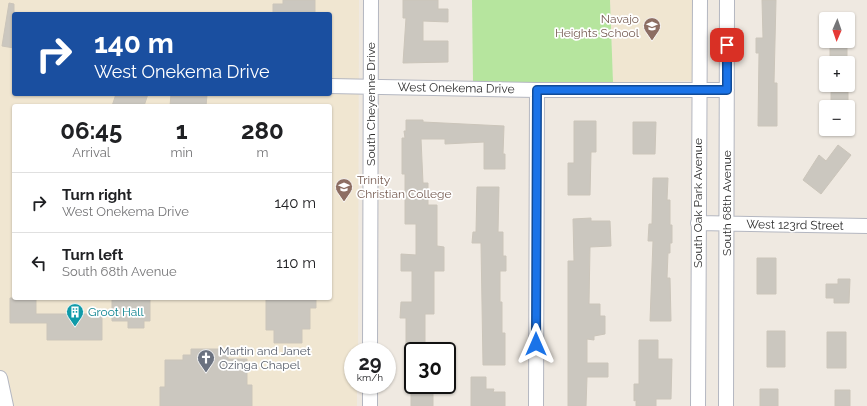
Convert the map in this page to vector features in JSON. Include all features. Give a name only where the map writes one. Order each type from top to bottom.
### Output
[{"type":"street","name":"South Cheyenne Drive","points":[[370,342],[372,0]]},
{"type":"street","name":"South Oak Park Avenue","points":[[698,406],[698,90],[700,0]]},
{"type":"street","name":"South 68th Avenue","points":[[726,406],[727,0]]},
{"type":"street","name":"West Onekema Drive","points":[[332,86],[537,90],[727,90]]},
{"type":"street","points":[[536,406],[537,90]]},
{"type":"street","name":"West 123rd Street","points":[[698,223],[867,226]]},
{"type":"street","points":[[0,378],[6,406]]},
{"type":"street","points":[[370,394],[370,406]]},
{"type":"shaded area","name":"Trinity Christian College","points":[[0,0],[359,0],[358,342],[344,342],[344,394],[357,394],[357,406],[0,406]]},
{"type":"shaded area","name":"Navajo Heights School","points":[[610,0],[693,0],[692,81],[613,82]]},
{"type":"green space","points":[[472,0],[610,0],[613,82],[473,82]]},
{"type":"building","points":[[283,0],[315,0],[315,12],[273,12],[273,4],[283,4]]},
{"type":"building","points":[[403,0],[438,0],[438,9],[448,9],[448,22],[423,21],[423,41],[448,41],[448,62],[403,63],[406,18],[403,18]]},
{"type":"building","points":[[762,0],[776,0],[774,83],[777,83],[777,126],[758,126],[759,53],[756,53],[756,38],[763,38]]},
{"type":"building","points":[[9,3],[14,4],[14,12],[12,12],[12,48],[2,46]]},
{"type":"building","points":[[830,48],[847,48],[847,56],[830,56]]},
{"type":"building","points":[[831,92],[848,92],[848,100],[831,100]]},
{"type":"building","points":[[115,96],[147,96],[145,104],[113,104]]},
{"type":"building","points":[[171,96],[207,96],[206,104],[170,104]]},
{"type":"building","points":[[406,120],[504,126],[503,154],[505,154],[505,169],[484,169],[484,142],[445,144],[445,139],[421,139],[423,183],[428,183],[428,205],[437,205],[437,246],[444,247],[444,271],[434,271],[434,314],[425,314],[425,342],[406,342],[406,318],[400,318],[401,302],[412,302],[412,271],[401,271],[401,254],[416,255],[416,224],[405,224],[405,174],[402,174],[402,138],[405,138],[404,131],[406,131]]},
{"type":"building","points":[[574,121],[596,121],[596,152],[591,152],[590,195],[568,195],[568,163],[574,163]]},
{"type":"building","points":[[633,122],[656,122],[655,154],[633,154]]},
{"type":"building","points":[[838,145],[851,155],[821,194],[803,180],[819,155],[826,161]]},
{"type":"building","points":[[653,178],[668,178],[667,200],[670,200],[672,243],[670,243],[670,253],[668,253],[667,278],[670,278],[671,321],[650,321],[653,241],[648,241],[649,224],[652,224]]},
{"type":"building","points":[[477,187],[499,187],[498,232],[503,232],[503,256],[506,256],[506,271],[500,271],[502,333],[505,333],[505,365],[483,365],[481,243],[472,243],[473,232],[476,232]]},
{"type":"building","points":[[591,218],[591,221],[610,221],[611,246],[590,247],[589,304],[600,304],[600,316],[605,316],[605,334],[594,336],[594,340],[587,339],[587,363],[608,363],[608,377],[587,377],[586,406],[568,406],[568,261],[574,261],[573,219]]},
{"type":"building","points":[[757,258],[776,258],[776,294],[757,294]]},
{"type":"building","points":[[838,279],[850,279],[849,303],[834,303],[834,298],[826,298],[826,284],[838,284]]},
{"type":"building","name":"Groot Hall","points":[[10,298],[12,298],[12,300],[36,300],[36,314],[102,314],[102,340],[47,340],[47,323],[10,323]]},
{"type":"building","points":[[112,300],[150,300],[150,321],[144,321],[144,328],[128,328],[128,321],[112,321]]},
{"type":"building","points":[[266,300],[316,300],[316,308],[310,308],[310,329],[302,329],[302,343],[274,343],[274,330],[266,330]]},
{"type":"building","points":[[767,331],[785,331],[785,367],[767,367]]},
{"type":"building","points":[[827,332],[846,332],[846,368],[827,368]]},
{"type":"building","points":[[639,340],[658,340],[658,359],[672,359],[671,399],[656,399],[656,406],[636,406],[636,400],[634,401],[634,384],[639,384]]},
{"type":"building","name":"Martin and Janet Ozinga Chapel","points":[[191,349],[220,349],[220,354],[228,354],[228,359],[247,359],[247,385],[252,385],[252,406],[160,406],[160,387],[165,387],[165,360],[183,360],[183,355],[191,355]]},
{"type":"building","points":[[471,377],[486,377],[486,389],[494,389],[493,392],[505,392],[505,406],[471,406]]},
{"type":"building","points":[[760,389],[778,389],[778,406],[760,406]]},
{"type":"building","points":[[835,390],[850,390],[850,406],[835,406]]},
{"type":"building","points":[[411,394],[433,394],[433,406],[411,406]]},
{"type":"place","name":"Navajo Heights School","points":[[652,41]]},
{"type":"place","name":"Trinity Christian College","points":[[344,202]]},
{"type":"place","name":"Groot Hall","points":[[75,327]]},
{"type":"place","name":"Martin and Janet Ozinga Chapel","points":[[206,373]]},
{"type":"route","points":[[536,344],[537,90],[727,90],[727,45]]}]
